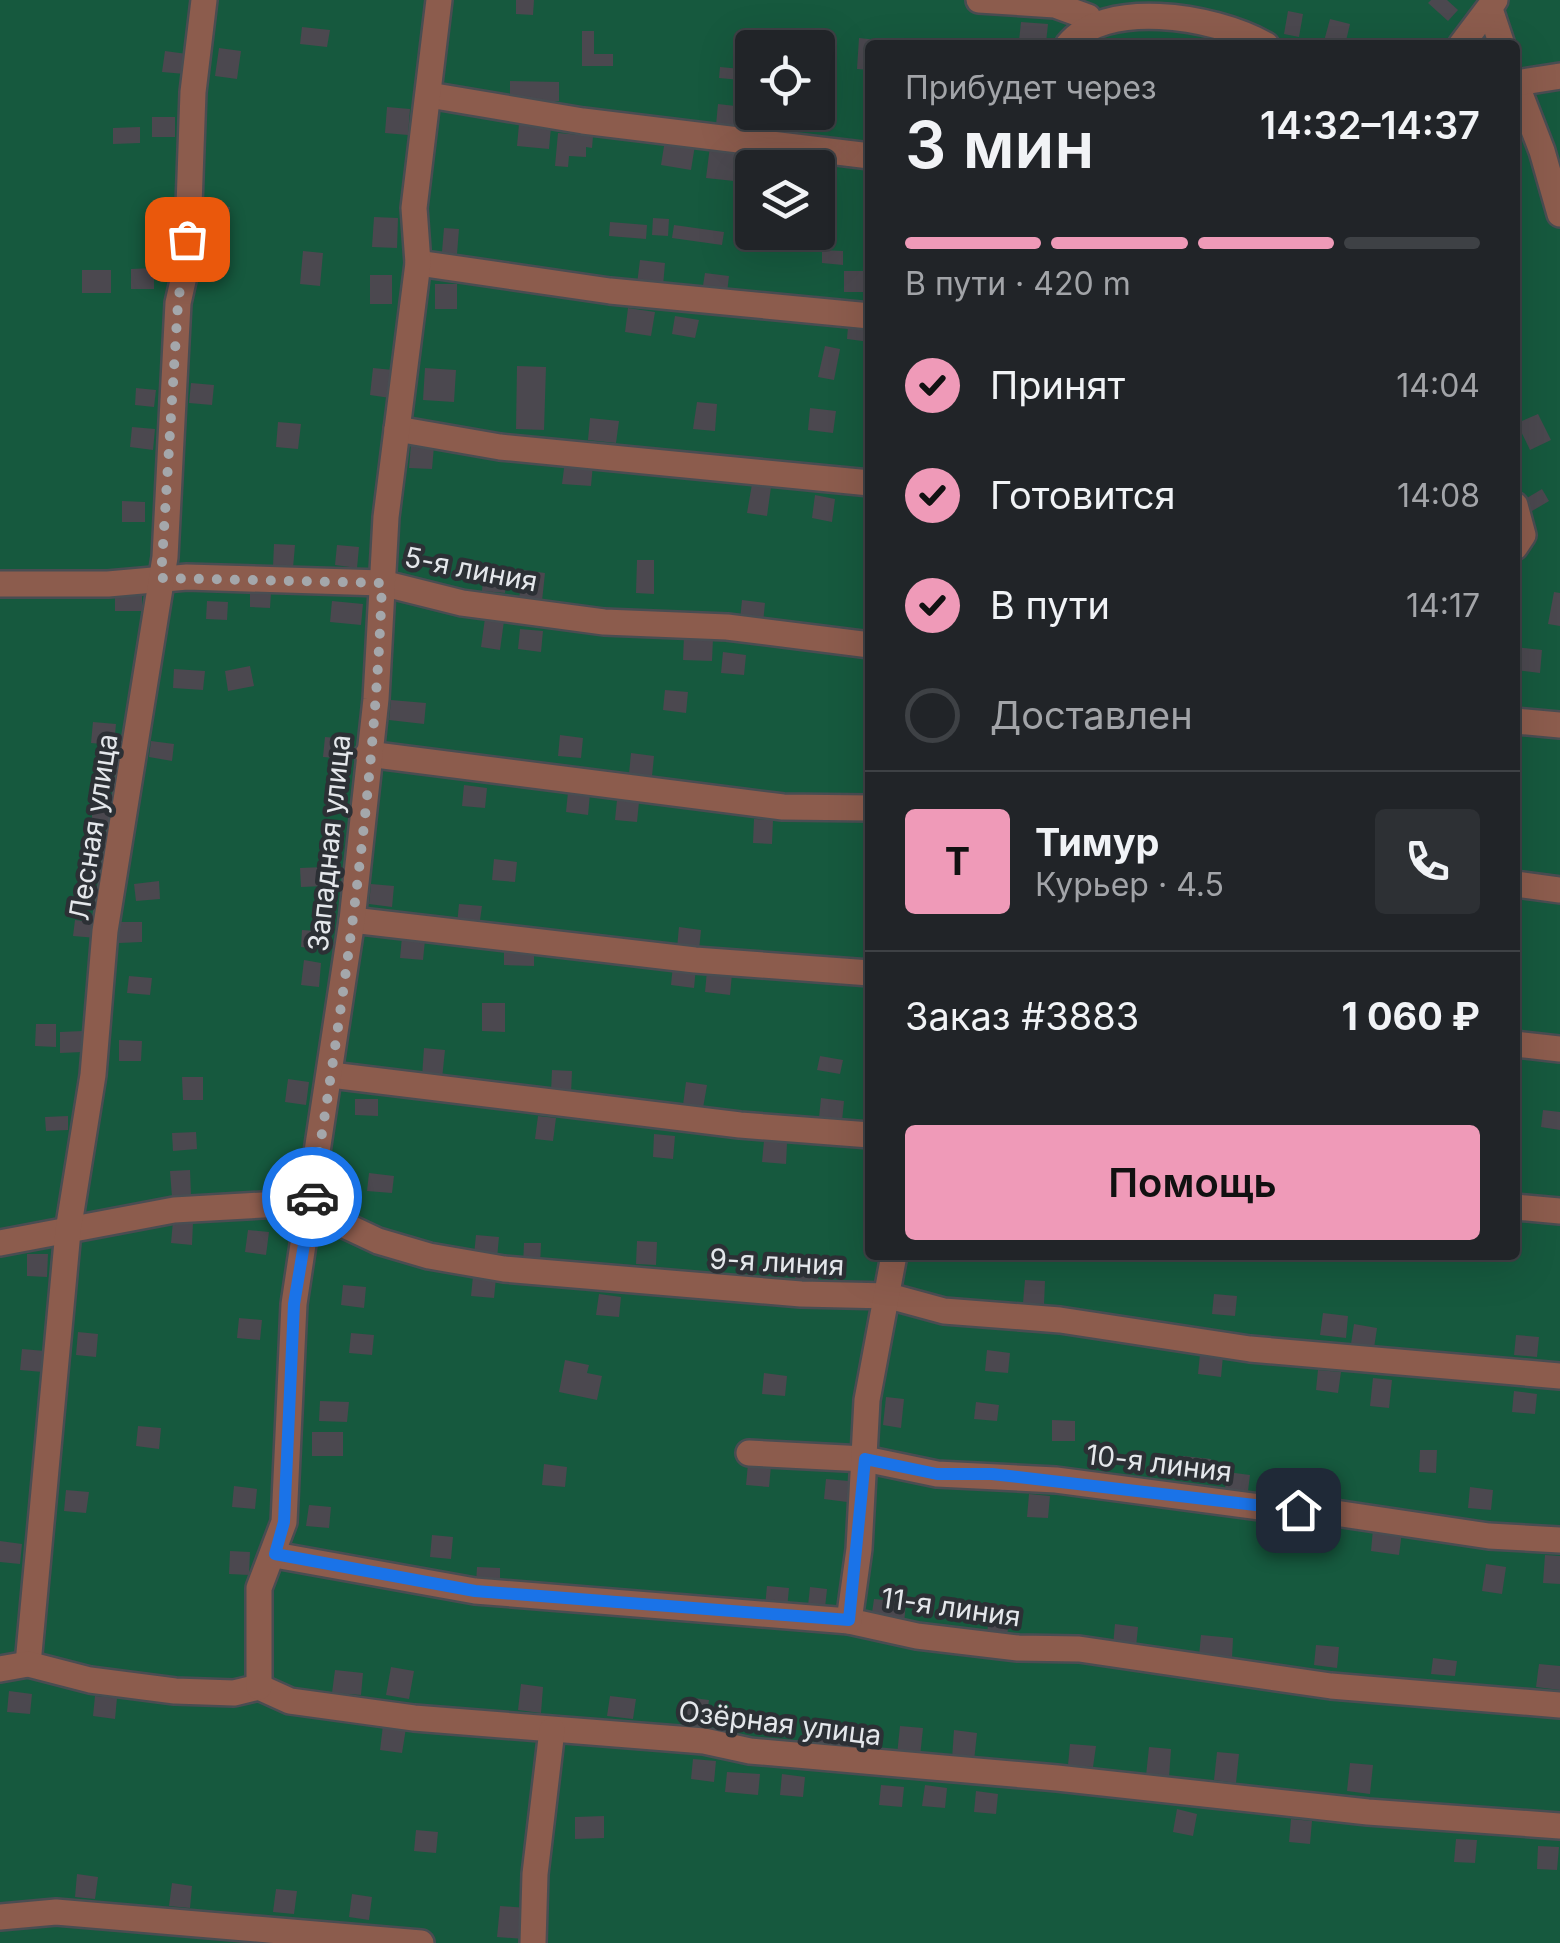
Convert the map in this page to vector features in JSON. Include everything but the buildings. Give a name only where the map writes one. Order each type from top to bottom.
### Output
[{"type":"street","name":"Лесная улица","points":[[28,1664],[68,1231],[93,1075],[105,931],[161,578],[178,303],[187,263],[193,92],[204,0]]},
{"type":"street","name":"Западная улица","points":[[258,1687],[259,1588],[284,1522],[294,1304],[352,920],[397,429],[418,262],[414,208],[439,0]]},
{"type":"street","points":[[979,0],[1055,5],[1088,16]]},
{"type":"street","points":[[1071,40],[1088,16],[1122,1],[1154,4],[1234,27],[1257,40]]},
{"type":"street","points":[[1465,40],[1492,4]]},
{"type":"street","points":[[1492,4],[1501,40]]},
{"type":"street","points":[[1520,81],[1560,76]]},
{"type":"street","points":[[429,95],[582,121],[865,155]]},
{"type":"street","points":[[1520,95],[1560,214]]},
{"type":"street","points":[[418,262],[610,292],[865,316]]},
{"type":"street","points":[[397,429],[500,446],[865,482]]},
{"type":"street","name":"5-я линия","points":[[0,584],[108,584],[161,578],[382,583],[462,603],[604,622],[727,628],[865,644]]},
{"type":"street","points":[[1520,721],[1560,725]]},
{"type":"street","points":[[368,754],[783,807],[865,808]]},
{"type":"street","points":[[1520,885],[1560,890]]},
{"type":"street","points":[[352,920],[695,960],[865,973]]},
{"type":"street","points":[[1520,1045],[1560,1049]]},
{"type":"street","points":[[331,1075],[740,1125],[865,1135]]},
{"type":"street","name":"9-я линия","points":[[0,1243],[207,1207],[280,1204],[310,1209],[378,1241],[504,1269],[801,1294],[889,1296],[944,1311],[1060,1320],[1250,1348],[1420,1360],[1560,1376]]},
{"type":"street","points":[[1520,1207],[1560,1211]]},
{"type":"street","points":[[849,1620],[867,1400],[893,1260]]},
{"type":"street","name":"10-я линия","points":[[749,1453],[865,1459],[937,1474],[1056,1480],[1274,1509],[1322,1510],[1489,1536],[1560,1540]]},
{"type":"street","name":"11-я линия","points":[[275,1554],[475,1591],[849,1620],[876,1630],[1018,1648],[1079,1650],[1331,1686],[1560,1705]]},
{"type":"street","name":"Озёрная улица","points":[[0,1669],[28,1664],[90,1680],[175,1692],[234,1692],[258,1687],[290,1701],[552,1730],[704,1741],[786,1755],[1057,1778],[1368,1812],[1560,1826]]},
{"type":"street","points":[[533,1943],[534,1874],[552,1730]]},
{"type":"street","points":[[8,1926],[56,1912],[268,1936],[421,1943]]},
{"type":"green space","points":[[0,0],[1560,0],[1560,1943],[0,1943]]},
{"type":"way so far","points":[[187,239],[187,263],[178,303],[161,578],[382,583],[376,699],[352,920],[312,1197]]},
{"type":"route","points":[[312,1197],[294,1304],[284,1522],[275,1554],[475,1591],[849,1620],[865,1459],[937,1474],[1056,1480],[1298,1510]]}]
